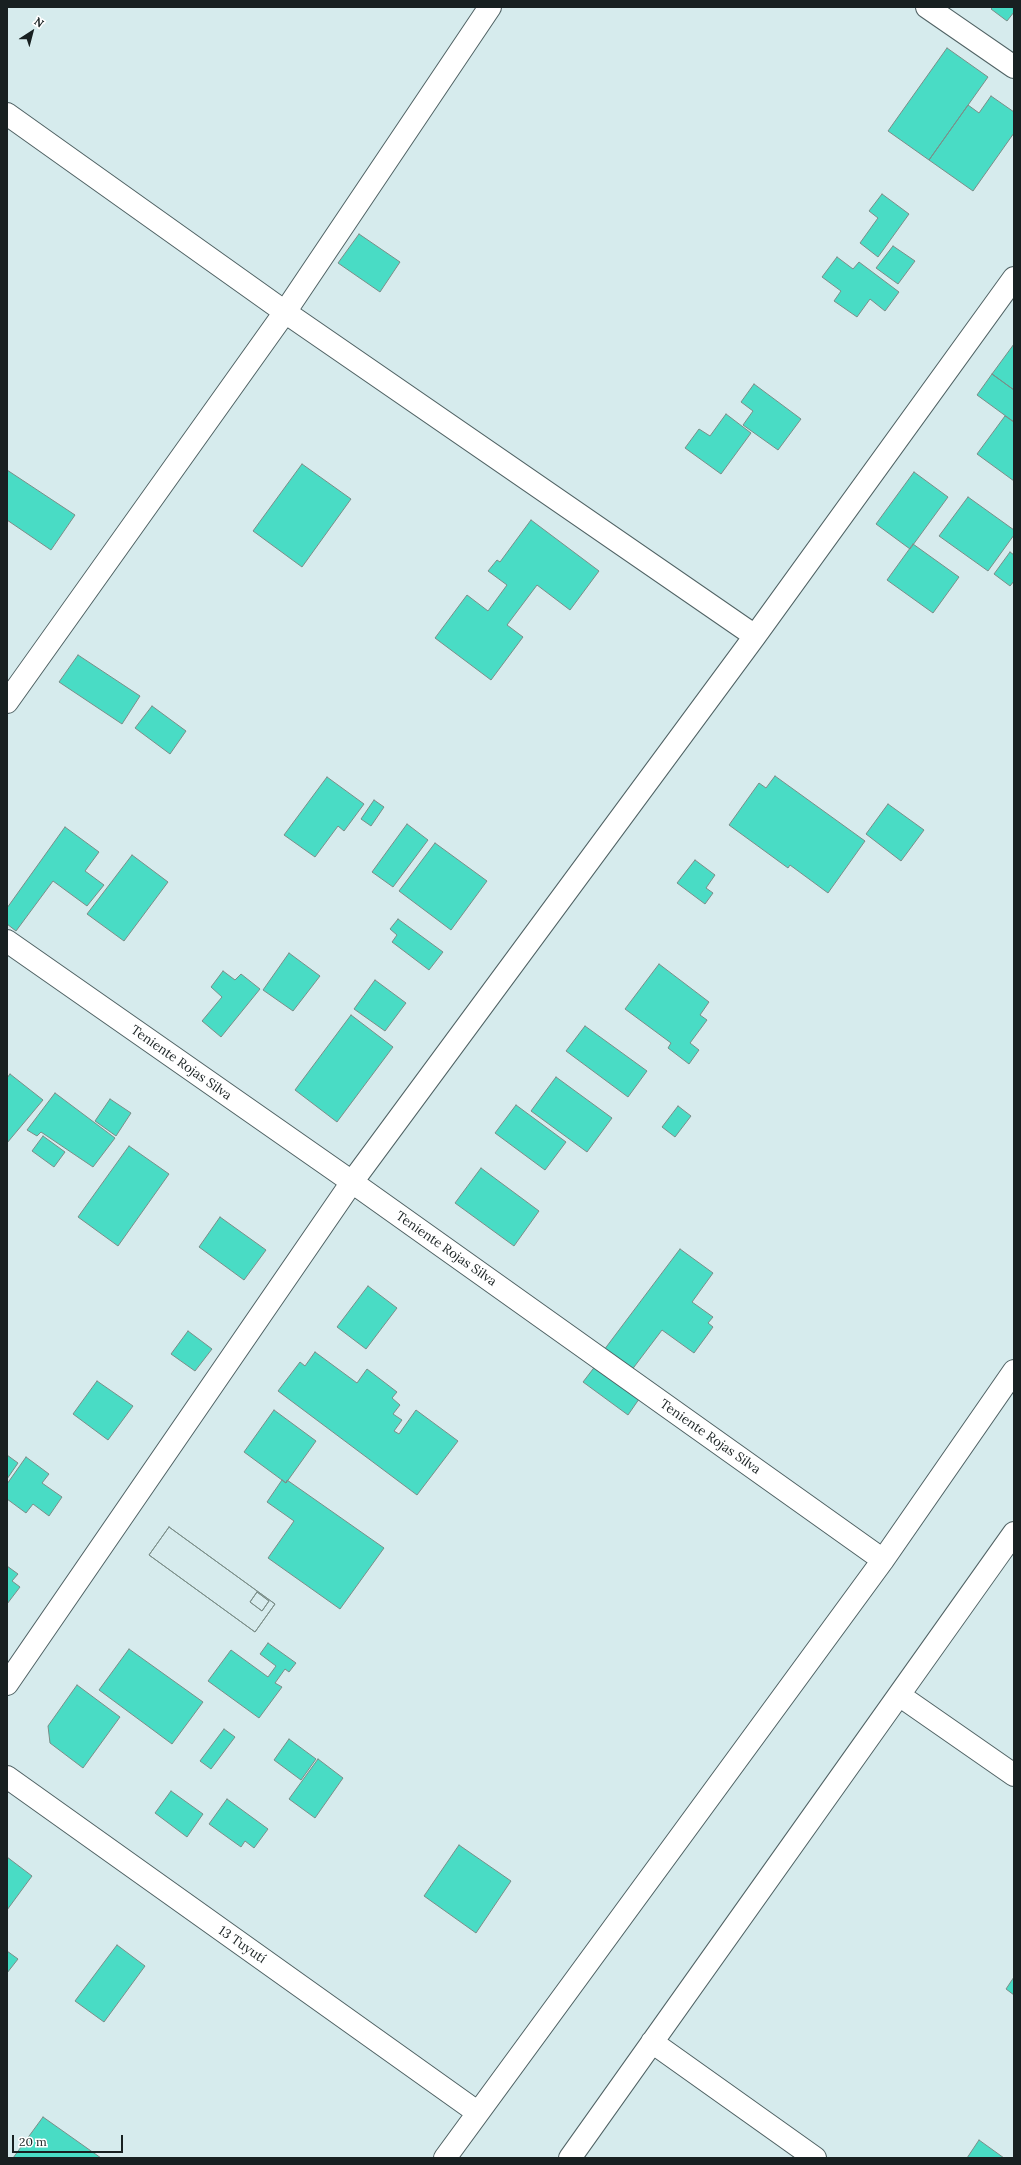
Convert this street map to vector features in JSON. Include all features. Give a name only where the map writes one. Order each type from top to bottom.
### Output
[{"type":"street","points":[[7,702],[285,312],[490,7]]},
{"type":"street","points":[[927,7],[1014,67]]},
{"type":"street","points":[[7,114],[285,312],[755,636]]},
{"type":"street","points":[[7,1684],[352,1182],[755,636],[1014,278]]},
{"type":"street","name":"Teniente Rojas Silva","points":[[7,941],[352,1182],[883,1560]]},
{"type":"street","points":[[445,2158],[477,2112],[883,1560],[1014,1371]]},
{"type":"street","points":[[570,2158],[1014,1533]]},
{"type":"street","points":[[899,1695],[1014,1775]]},
{"type":"street","name":"13 Tuyutí","points":[[7,1777],[477,2112]]},
{"type":"street","points":[[652,2042],[815,2158]]},
{"type":"building","points":[[993,7],[1014,7],[1014,12],[1007,21],[991,9]]},
{"type":"building","points":[[947,48],[988,77],[929,160],[888,131]]},
{"type":"building","points":[[991,96],[1014,112],[1014,133],[973,191],[929,160],[968,105],[979,113]]},
{"type":"building","points":[[882,194],[909,214],[878,257],[860,243],[878,218],[869,211]]},
{"type":"building","points":[[359,234],[400,262],[380,292],[338,263]]},
{"type":"building","points":[[893,246],[915,261],[898,284],[876,268]]},
{"type":"building","points":[[837,257],[853,269],[859,262],[899,292],[885,311],[870,299],[857,317],[834,301],[841,291],[822,277]]},
{"type":"building","points":[[1014,344],[1014,390],[992,374]]},
{"type":"building","points":[[992,374],[1014,390],[1014,422],[977,395]]},
{"type":"building","points":[[754,384],[801,419],[778,450],[743,425],[753,411],[741,402]]},
{"type":"building","points":[[726,414],[751,433],[721,474],[685,448],[699,429],[710,436]]},
{"type":"building","points":[[1005,416],[1014,422],[1014,481],[977,454]]},
{"type":"building","points":[[302,464],[351,499],[302,567],[253,531]]},
{"type":"building","points":[[7,470],[75,515],[51,550],[7,520]]},
{"type":"building","points":[[914,472],[948,497],[910,549],[876,524]]},
{"type":"building","points":[[968,497],[1014,530],[1014,535],[988,571],[939,536]]},
{"type":"building","points":[[531,520],[599,571],[570,610],[537,585],[507,625],[523,637],[491,680],[435,638],[467,595],[488,611],[507,585],[488,571],[497,560],[500,562]]},
{"type":"building","points":[[913,544],[959,577],[933,613],[887,580]]},
{"type":"building","points":[[1010,552],[1014,555],[1014,581],[1010,586],[994,574]]},
{"type":"building","points":[[78,655],[140,696],[122,724],[59,682]]},
{"type":"building","points":[[152,706],[186,731],[170,754],[135,728]]},
{"type":"building","points":[[775,776],[865,841],[828,893],[790,865],[788,868],[729,825],[759,783],[766,788]]},
{"type":"building","points":[[327,777],[364,804],[344,831],[338,826],[315,857],[284,835]]},
{"type":"building","points":[[374,800],[384,807],[371,826],[361,819]]},
{"type":"building","points":[[888,804],[924,830],[901,861],[866,834]]},
{"type":"building","points":[[407,824],[428,840],[393,887],[372,872]]},
{"type":"building","points":[[65,827],[99,852],[85,871],[104,885],[87,906],[53,881],[16,931],[7,924],[7,908]]},
{"type":"building","points":[[435,843],[487,881],[451,930],[399,891]]},
{"type":"building","points":[[132,855],[168,882],[124,941],[87,914]]},
{"type":"building","points":[[695,860],[715,875],[706,888],[713,893],[705,904],[677,883]]},
{"type":"building","points":[[398,919],[443,952],[429,970],[392,942],[397,935],[390,929]]},
{"type":"building","points":[[289,953],[320,976],[293,1011],[263,990]]},
{"type":"building","points":[[659,964],[709,1002],[700,1015],[707,1020],[690,1043],[699,1050],[689,1064],[668,1048],[671,1043],[625,1009]]},
{"type":"building","points":[[223,971],[235,980],[241,974],[260,989],[221,1037],[202,1021],[222,997],[211,987]]},
{"type":"building","points":[[375,980],[406,1003],[385,1031],[354,1009]]},
{"type":"building","points":[[351,1015],[393,1047],[337,1122],[295,1090]]},
{"type":"building","points":[[585,1026],[647,1071],[628,1097],[566,1051]]},
{"type":"building","points":[[10,1074],[43,1100],[7,1143],[7,1078]]},
{"type":"building","points":[[556,1077],[612,1118],[587,1152],[531,1111]]},
{"type":"building","points":[[55,1093],[115,1138],[93,1167],[41,1132],[37,1136],[27,1130]]},
{"type":"building","points":[[110,1099],[131,1113],[116,1136],[95,1121]]},
{"type":"building","points":[[516,1105],[566,1142],[545,1170],[495,1133]]},
{"type":"building","points":[[678,1106],[691,1116],[675,1137],[662,1127]]},
{"type":"building","points":[[43,1136],[65,1152],[54,1167],[32,1151]]},
{"type":"building","points":[[129,1146],[169,1174],[118,1246],[78,1217]]},
{"type":"building","points":[[481,1168],[539,1211],[514,1246],[455,1203]]},
{"type":"building","points":[[220,1217],[266,1250],[244,1280],[199,1247]]},
{"type":"building","points":[[680,1249],[713,1273],[692,1302],[713,1317],[708,1323],[713,1327],[694,1353],[662,1330],[631,1371],[604,1350]]},
{"type":"building","points":[[368,1286],[397,1308],[366,1349],[337,1327]]},
{"type":"building","points":[[188,1331],[212,1349],[195,1371],[171,1354]]},
{"type":"building","points":[[315,1352],[357,1383],[367,1369],[397,1392],[392,1398],[400,1405],[393,1414],[402,1420],[394,1431],[399,1434],[416,1410],[458,1441],[417,1495],[278,1391],[300,1362],[305,1366]]},
{"type":"building","points":[[603,1356],[646,1389],[628,1415],[583,1382]]},
{"type":"building","points":[[97,1381],[133,1406],[108,1440],[73,1414]]},
{"type":"building","points":[[274,1410],[316,1441],[286,1483],[244,1452]]},
{"type":"building","points":[[7,1455],[18,1463],[7,1479]]},
{"type":"building","points":[[26,1457],[49,1474],[42,1483],[62,1497],[49,1516],[33,1504],[26,1513],[7,1499],[7,1484]]},
{"type":"building","points":[[282,1480],[286,1483],[287,1480],[384,1548],[340,1609],[268,1558],[294,1521],[267,1502]]},
{"type":"building","points":[[169,1527],[275,1604],[255,1632],[149,1555]],"holes":[[[257,1592],[269,1601],[262,1611],[250,1602]]]},
{"type":"building","points":[[169,1527],[275,1604],[255,1632],[149,1555]]},
{"type":"building","points":[[7,1566],[18,1574],[12,1581],[20,1587],[7,1604]]},
{"type":"building","points":[[257,1592],[269,1601],[262,1611],[250,1602]]},
{"type":"building","points":[[268,1643],[296,1663],[289,1672],[285,1669],[275,1683],[282,1687],[259,1718],[208,1681],[231,1650],[268,1677],[276,1666],[260,1654]]},
{"type":"building","points":[[129,1649],[203,1702],[172,1744],[99,1690]]},
{"type":"building","points":[[77,1685],[120,1717],[83,1768],[50,1743],[48,1726]]},
{"type":"building","points":[[224,1729],[235,1737],[211,1769],[200,1761]]},
{"type":"building","points":[[289,1739],[316,1759],[301,1780],[274,1760]]},
{"type":"building","points":[[318,1759],[343,1778],[315,1818],[289,1799]]},
{"type":"building","points":[[171,1791],[203,1814],[187,1837],[155,1813]]},
{"type":"building","points":[[227,1799],[268,1829],[254,1848],[245,1841],[241,1847],[209,1824]]},
{"type":"building","points":[[459,1845],[511,1881],[476,1933],[424,1896]]},
{"type":"building","points":[[7,1857],[32,1876],[7,1910]]},
{"type":"building","points":[[117,1945],[145,1966],[104,2022],[75,2001]]},
{"type":"building","points":[[7,1951],[18,1959],[7,1973]]},
{"type":"building","points":[[1014,1977],[1014,1995],[1006,1989]]},
{"type":"building","points":[[43,2117],[101,2158],[13,2158]]},
{"type":"building","points":[[979,2140],[1004,2158],[967,2158]]}]
